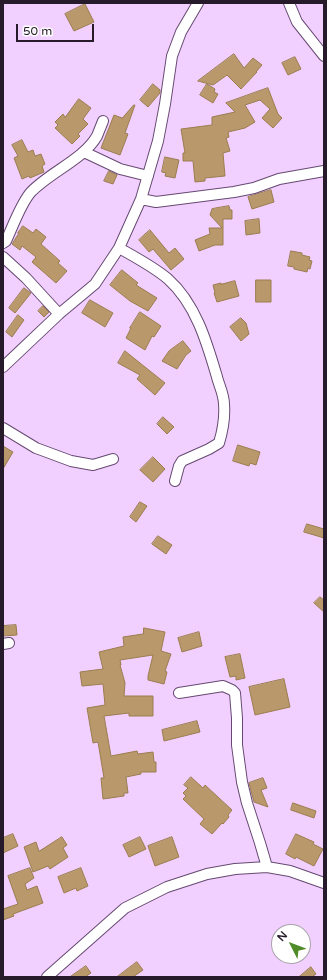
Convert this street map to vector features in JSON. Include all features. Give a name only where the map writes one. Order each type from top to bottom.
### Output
[{"type":"street","points":[[4,364],[59,314],[95,284],[119,248],[141,199],[158,141],[172,56],[181,32],[198,3]]},
{"type":"street","points":[[289,3],[297,22],[324,56]]},
{"type":"street","points":[[3,244],[6,241],[23,202],[30,193],[39,184],[84,152],[97,136],[103,122]]},
{"type":"street","points":[[84,152],[120,168],[148,176]]},
{"type":"street","points":[[141,199],[156,202],[234,192],[254,188],[279,179],[324,171]]},
{"type":"street","points":[[119,248],[142,261],[168,279],[186,299],[197,320],[211,357],[224,402],[224,425],[219,443],[182,461],[175,481]]},
{"type":"street","points":[[3,257],[26,278],[59,314]]},
{"type":"street","points":[[3,428],[36,448],[71,461],[93,465],[113,459]]},
{"type":"street","points":[[179,693],[223,686],[232,690],[235,694],[237,745],[242,782],[267,867]]},
{"type":"street","points":[[47,977],[125,908],[167,887],[208,874],[235,869],[267,867],[290,872],[324,883]]},
{"type":"building","points":[[85,4],[94,22],[74,31],[65,14]]},
{"type":"building","points":[[234,54],[244,68],[253,58],[262,65],[241,89],[227,75],[213,85],[198,81]]},
{"type":"building","points":[[295,57],[301,69],[288,75],[282,63]]},
{"type":"building","points":[[153,84],[160,90],[160,93],[148,107],[140,100]]},
{"type":"building","points":[[207,84],[215,89],[214,92],[218,94],[213,103],[200,95]]},
{"type":"building","points":[[268,88],[278,114],[282,118],[273,128],[262,118],[270,109],[260,100],[245,105],[255,122],[245,128],[228,132],[229,137],[226,138],[230,151],[223,153],[225,176],[205,178],[205,181],[195,182],[193,161],[183,161],[183,153],[185,153],[181,129],[212,125],[212,117],[235,112],[226,103]]},
{"type":"building","points":[[79,99],[91,108],[83,119],[88,124],[78,134],[80,136],[72,144],[55,128],[58,125],[55,122],[63,114],[65,117]]},
{"type":"building","points":[[134,105],[125,133],[128,134],[120,155],[101,148],[114,115],[122,118]]},
{"type":"building","points":[[22,140],[28,152],[33,150],[35,156],[41,154],[45,164],[42,166],[44,172],[30,178],[29,176],[22,179],[14,158],[18,156],[12,145]]},
{"type":"building","points":[[165,157],[179,160],[175,178],[165,176],[166,173],[162,172]]},
{"type":"building","points":[[109,171],[117,175],[113,184],[104,181]]},
{"type":"building","points":[[271,190],[274,202],[252,209],[248,197]]},
{"type":"building","points":[[229,206],[230,210],[232,210],[232,219],[223,219],[223,245],[215,245],[199,251],[195,240],[210,234],[209,228],[222,228],[210,215],[212,209]]},
{"type":"building","points":[[259,219],[260,233],[246,235],[245,221]]},
{"type":"building","points":[[23,226],[33,233],[36,229],[46,237],[41,244],[60,261],[58,263],[67,271],[56,283],[32,262],[36,257],[22,246],[20,250],[12,244]]},
{"type":"building","points":[[150,230],[169,253],[175,248],[184,259],[171,270],[153,249],[149,252],[139,240]]},
{"type":"building","points":[[291,251],[302,253],[302,255],[310,257],[309,260],[312,261],[310,269],[308,268],[307,272],[288,266]]},
{"type":"building","points":[[122,270],[138,283],[136,285],[157,298],[148,311],[130,301],[110,285]]},
{"type":"building","points":[[256,280],[271,280],[271,302],[256,302]]},
{"type":"building","points":[[235,281],[239,296],[217,302],[213,285]]},
{"type":"building","points":[[24,288],[31,293],[15,313],[9,308]]},
{"type":"building","points":[[90,300],[113,313],[105,327],[82,313]]},
{"type":"building","points":[[43,306],[49,312],[44,317],[38,311]]},
{"type":"building","points":[[140,312],[161,326],[154,337],[152,336],[145,350],[126,338],[130,328]]},
{"type":"building","points":[[18,315],[24,320],[12,337],[6,332]]},
{"type":"building","points":[[241,318],[246,323],[249,334],[241,341],[230,327]]},
{"type":"building","points":[[183,341],[191,351],[186,355],[177,369],[162,361],[169,351]]},
{"type":"building","points":[[125,351],[165,383],[155,395],[137,379],[140,375],[118,363]]},
{"type":"building","points":[[163,417],[174,427],[167,434],[157,424]]},
{"type":"building","points":[[238,445],[260,452],[256,465],[250,463],[249,466],[233,461]]},
{"type":"building","points":[[3,446],[13,452],[3,469]]},
{"type":"building","points":[[153,457],[165,469],[153,482],[140,470]]},
{"type":"building","points":[[140,502],[147,506],[136,522],[130,517]]},
{"type":"building","points":[[307,524],[324,529],[324,538],[304,532]]},
{"type":"building","points":[[158,536],[172,545],[166,554],[152,544]]},
{"type":"building","points":[[320,597],[324,600],[324,612],[314,603]]},
{"type":"building","points":[[16,625],[17,635],[3,636],[3,626]]},
{"type":"building","points":[[144,628],[165,632],[161,651],[171,654],[165,671],[167,672],[164,684],[148,680],[153,655],[120,660],[120,665],[125,683],[124,696],[153,696],[153,716],[129,716],[129,713],[104,716],[111,756],[137,751],[138,754],[153,752],[154,762],[156,762],[156,772],[141,772],[141,774],[126,777],[128,793],[124,793],[124,796],[103,799],[101,778],[104,778],[98,742],[93,743],[87,708],[105,705],[103,684],[82,686],[80,672],[103,669],[99,652],[124,646],[123,637],[143,634]]},
{"type":"building","points":[[199,632],[202,646],[182,652],[178,638]]},
{"type":"building","points":[[240,654],[245,678],[236,680],[236,676],[230,677],[225,657]]},
{"type":"building","points":[[284,679],[290,707],[255,715],[249,687]]},
{"type":"building","points":[[197,721],[200,732],[164,741],[162,730]]},
{"type":"building","points":[[191,777],[203,788],[205,785],[232,810],[228,815],[229,817],[212,834],[200,824],[204,819],[183,799],[186,796],[183,793],[188,788],[184,785]]},
{"type":"building","points":[[263,778],[267,788],[261,790],[268,807],[254,802],[249,783]]},
{"type":"building","points":[[293,803],[316,811],[314,818],[291,810]]},
{"type":"building","points":[[13,834],[18,846],[3,853],[3,838]]},
{"type":"building","points":[[296,834],[314,842],[313,844],[323,849],[314,866],[286,854]]},
{"type":"building","points":[[62,837],[67,845],[63,848],[68,857],[50,869],[48,866],[33,872],[24,847],[36,842],[39,851]]},
{"type":"building","points":[[140,837],[146,849],[129,857],[123,845]]},
{"type":"building","points":[[172,837],[179,857],[155,866],[148,846]]},
{"type":"building","points":[[30,868],[34,878],[25,884],[27,890],[37,886],[43,903],[13,914],[14,916],[3,920],[3,909],[18,904],[8,876]]},
{"type":"building","points":[[81,868],[88,886],[77,891],[76,888],[64,893],[58,877]]},
{"type":"building","points":[[137,962],[143,970],[133,977],[117,977]]},
{"type":"building","points":[[86,966],[91,973],[85,977],[70,977]]},
{"type":"building","points":[[311,967],[316,974],[312,977],[299,977]]}]
